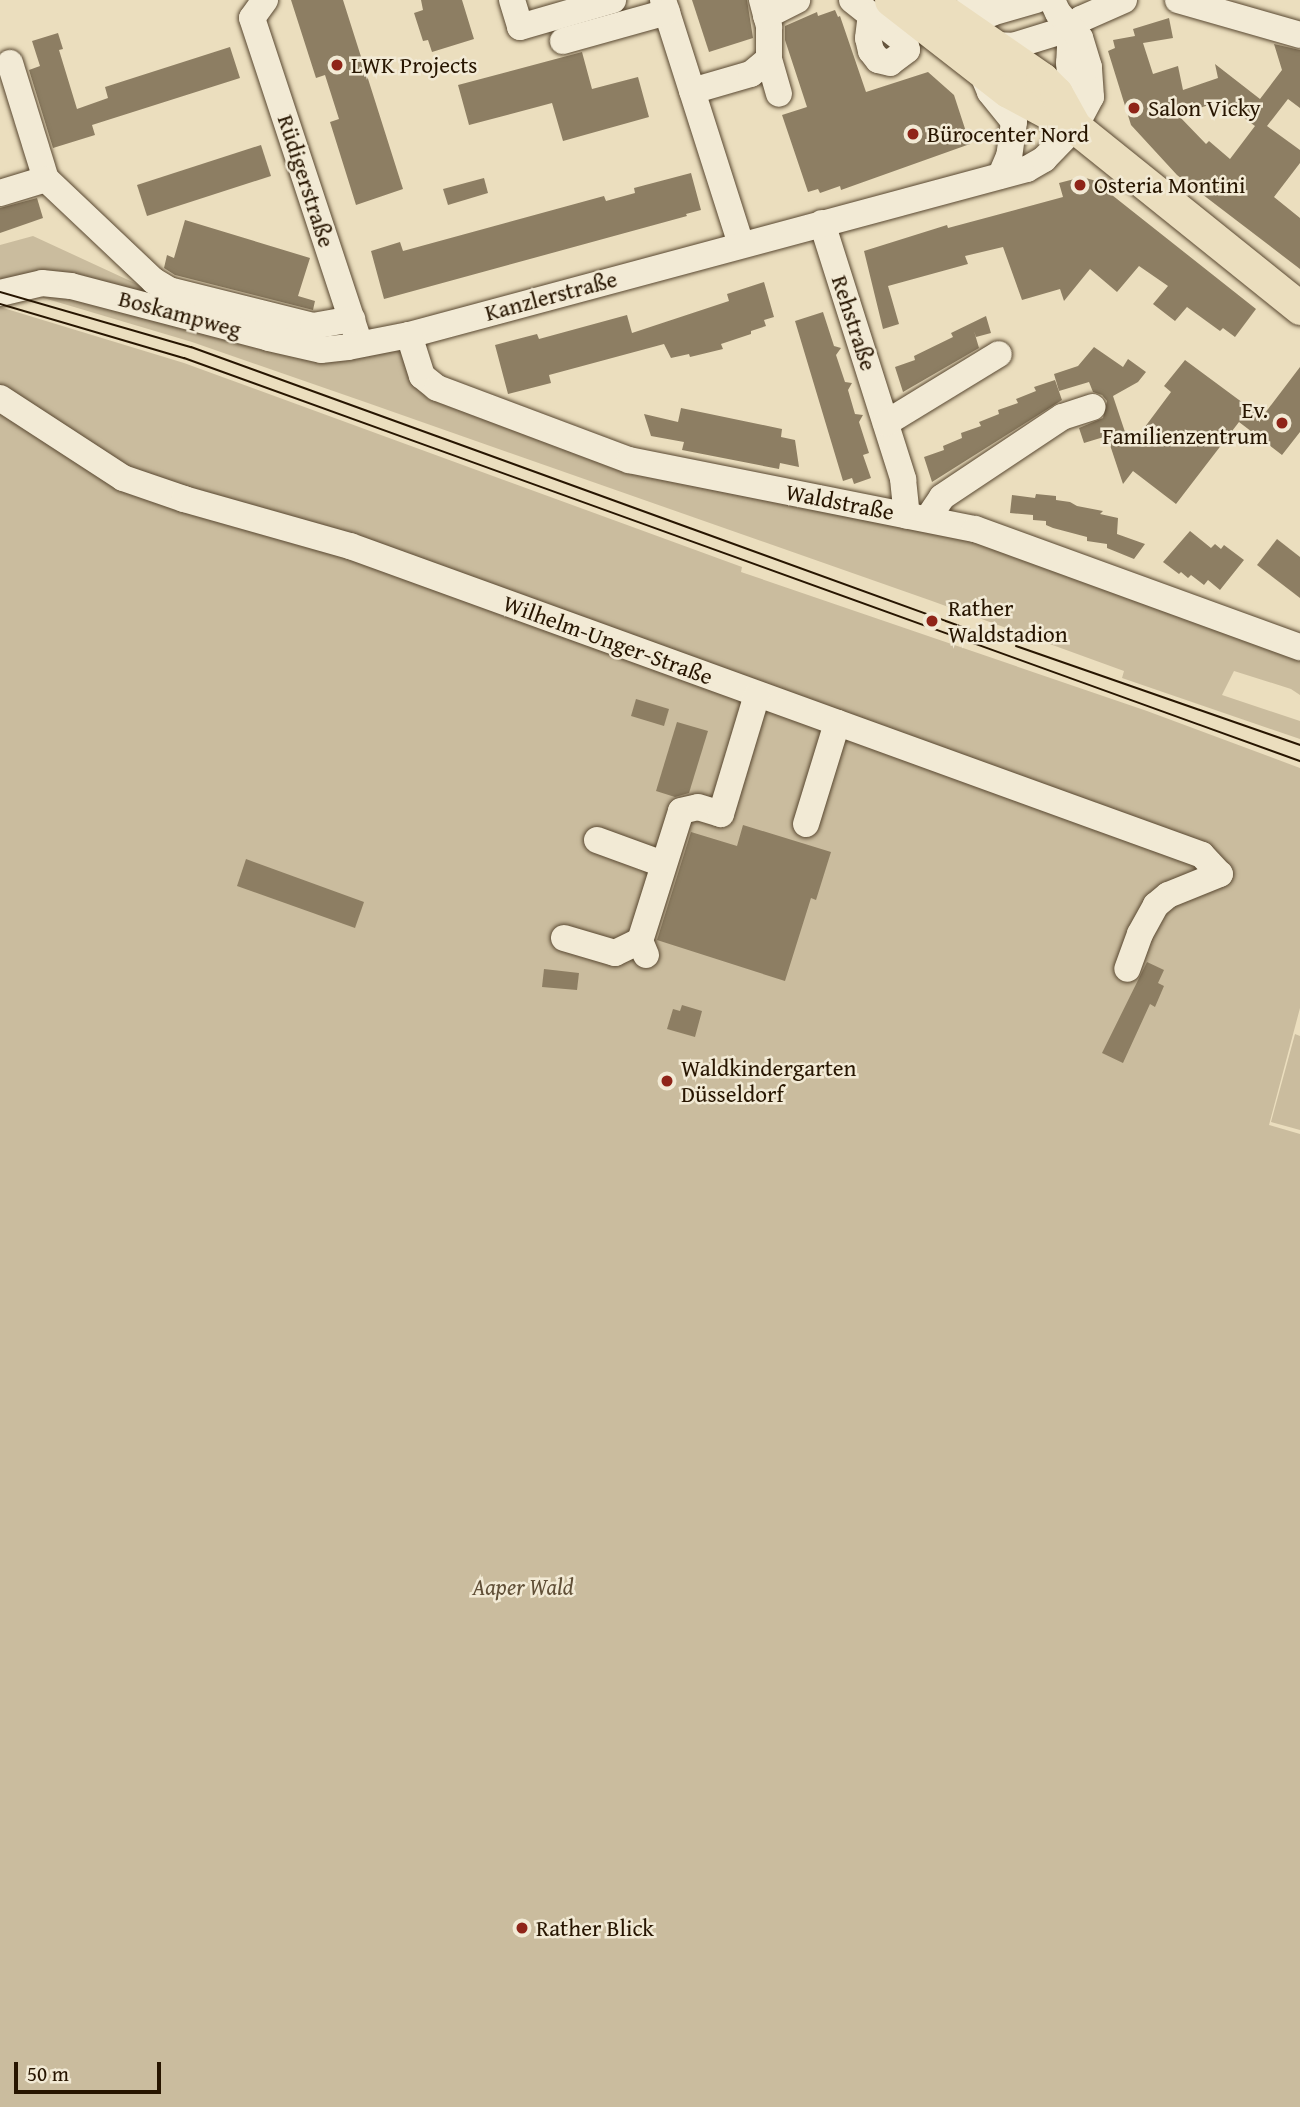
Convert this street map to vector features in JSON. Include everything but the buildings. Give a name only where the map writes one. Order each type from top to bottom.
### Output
[{"type":"main road","points":[[928,0],[1034,106],[1075,127],[1300,308]]},
{"type":"main road","points":[[871,5],[986,59]]},
{"type":"street","points":[[512,0],[520,27],[613,0]]},
{"type":"street","points":[[779,94],[769,59],[764,8],[797,0]]},
{"type":"street","points":[[970,0],[991,13],[1035,0]]},
{"type":"street","points":[[1052,0],[1079,22]]},
{"type":"street","points":[[1001,175],[1009,156],[1014,122],[990,92],[986,59],[1079,22],[1124,0]]},
{"type":"street","points":[[1178,0],[1300,35]]},
{"type":"street","points":[[563,41],[665,6],[741,244]]},
{"type":"street","name":"Rüdigerstraße","points":[[258,9],[360,344]]},
{"type":"street","points":[[1075,127],[1069,63],[1079,22]]},
{"type":"street","points":[[692,91],[751,74],[769,59]]},
{"type":"street","points":[[10,63],[46,179],[155,281],[169,290],[313,326],[352,319]]},
{"type":"street","name":"Kanzlerstraße","points":[[360,344],[409,335],[1001,175],[1037,164],[1075,127]]},
{"type":"street","points":[[0,193],[46,179]]},
{"type":"street","name":"Rehstraße","points":[[822,223],[918,517]]},
{"type":"street","name":"Boskampweg","points":[[0,293],[42,283],[71,286],[321,350],[360,344]]},
{"type":"street","name":"Waldstraße","points":[[409,335],[422,376],[437,388],[629,460],[975,528],[1300,647]]},
{"type":"street","points":[[886,423],[999,354]]},
{"type":"street","name":"Wilhelm-Unger-Straße","points":[[0,398],[123,478],[184,499],[350,546],[1202,855],[1220,874],[1168,895],[1156,905],[1140,934],[1127,969]]},
{"type":"street","points":[[918,517],[942,497],[1062,417],[1092,407]]},
{"type":"street","points":[[564,938],[615,953],[643,948],[663,864],[681,811],[698,807],[721,814],[757,695]]},
{"type":"street","points":[[806,824],[837,723]]},
{"type":"street","points":[[597,840],[663,864]]},
{"type":"green space","points":[[33,236],[165,297],[325,341],[405,345],[420,376],[616,459],[905,519],[1300,651],[1300,695],[1291,689],[1234,671],[1222,695],[1300,721],[1300,739],[1122,678],[1124,671],[932,601],[365,402],[192,342],[0,285],[0,245]]},
{"type":"green space","name":"Aaper Wald","points":[[0,307],[184,363],[742,567],[741,572],[1147,711],[1300,768],[1300,1008],[1269,1125],[1300,1134],[1300,2107],[0,2107]]},
{"type":"green space","points":[[1295,1034],[1300,1036],[1300,1130],[1271,1122]]},
{"type":"tram line","points":[[0,292],[191,347],[976,632]]},
{"type":"tram line","points":[[0,304],[184,358],[1300,761]]},
{"type":"tram line","points":[[1016,646],[1300,745]]},
{"type":"place","name":"LWK Projects","points":[[337,65]]},
{"type":"place","name":"Salon Vicky","points":[[1134,108]]},
{"type":"place","name":"Bürocenter Nord","points":[[913,134]]},
{"type":"place","name":"Osteria Montini","points":[[1080,185]]},
{"type":"place","name":"Ev. Familienzentrum","points":[[1282,423]]},
{"type":"place","name":"Rather Waldstadion","points":[[932,621]]},
{"type":"place","name":"Waldkindergarten Düsseldorf","points":[[667,1081]]},
{"type":"place","name":"Rather Blick","points":[[522,1928]]}]
